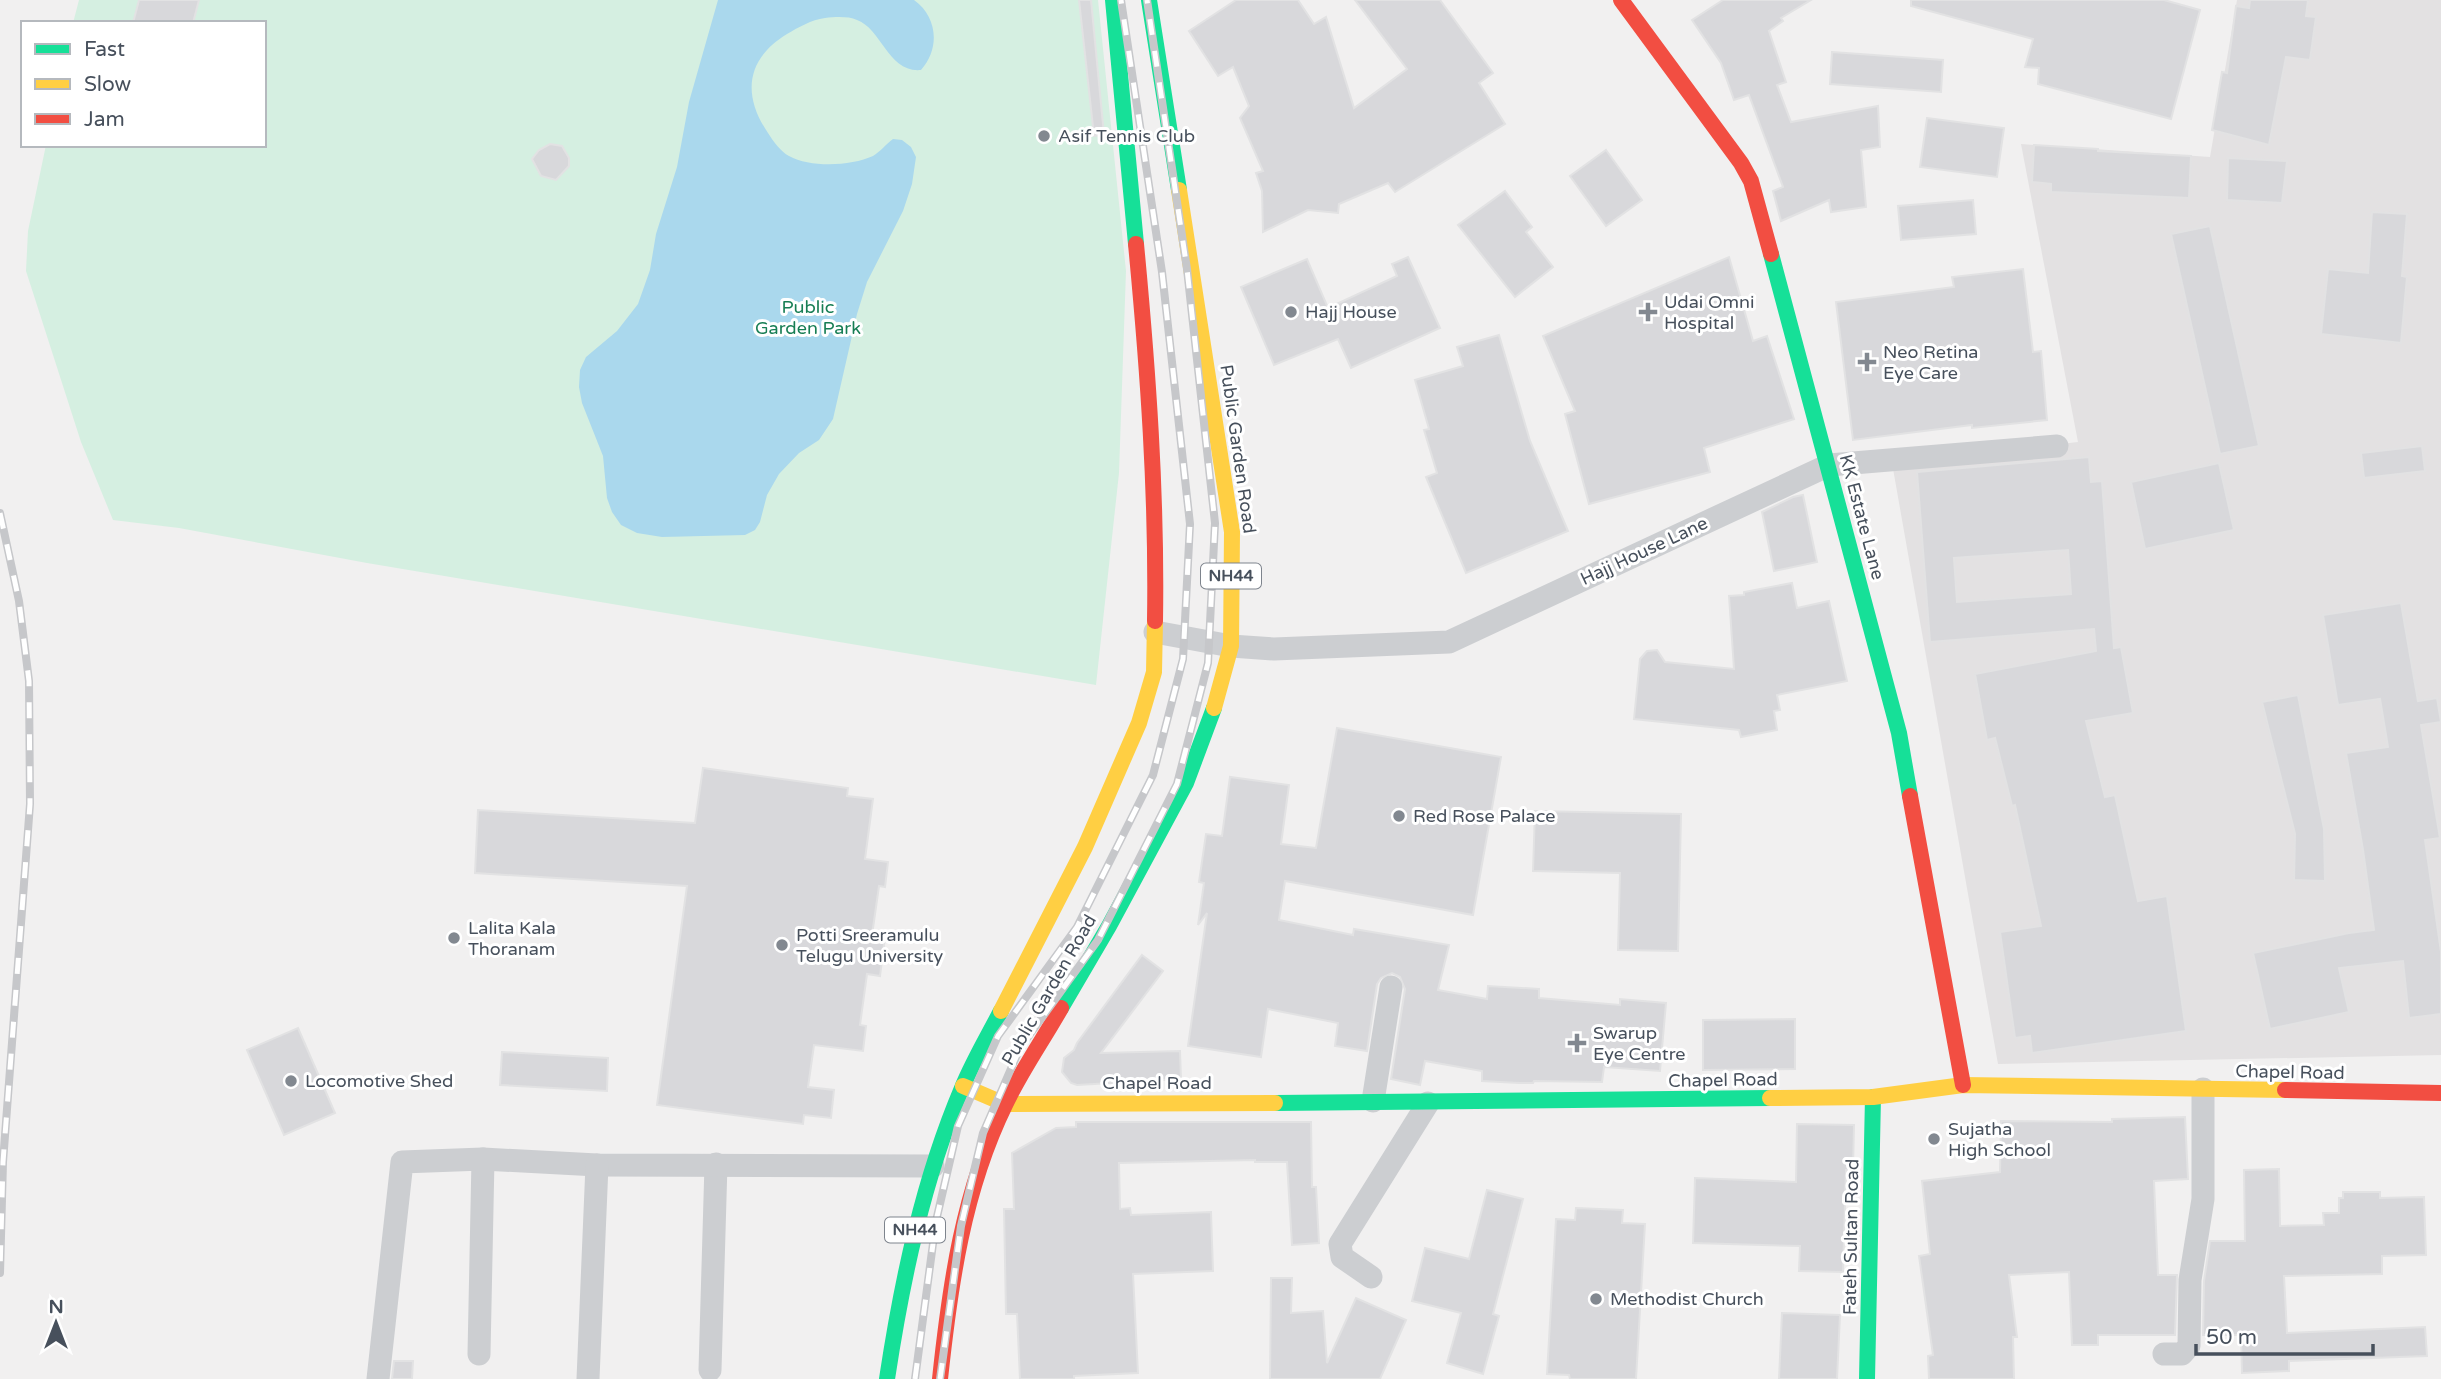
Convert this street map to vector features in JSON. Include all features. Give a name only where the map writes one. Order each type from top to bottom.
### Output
[{"type":"main road","name":"NH44","points":[[887,1379],[894,1328],[913,1238],[933,1166],[963,1086],[1085,847],[1139,723],[1154,672],[1156,561],[1149,380],[1113,0]]},
{"type":"main road","name":"Public Garden Road","points":[[1005,1104],[1109,926],[1186,783],[1220,693],[1231,646],[1232,532],[1226,484],[1149,0]]},
{"type":"main road","name":"KK Estate Lane","points":[[1621,0],[1741,163],[1751,181],[1899,733],[1963,1085]]},
{"type":"main road","name":"Chapel Road","points":[[1005,1104],[1373,1101],[1428,1103],[1873,1097],[1963,1085],[2441,1093]]},
{"type":"main road","points":[[963,1086],[1005,1104]]},
{"type":"main road","name":"Fateh Sultan Road","points":[[1867,1379],[1873,1097]]},
{"type":"main road","name":"NH44","points":[[940,1379],[949,1293],[965,1217],[982,1160],[1005,1104]]},
{"type":"street","name":"Hajj House Lane","points":[[1155,632],[1231,646],[1274,649],[1449,642],[1829,465],[2057,446]]},
{"type":"street","points":[[1373,1101],[1391,987]]},
{"type":"street","points":[[2164,1354],[2182,1354],[2189,1346],[2190,1280],[2203,1199],[2203,1089]]},
{"type":"street","points":[[1371,1277],[1342,1257],[1340,1244],[1428,1103]]},
{"type":"street","points":[[379,1379],[402,1161],[483,1159],[597,1165],[933,1166]]},
{"type":"street","points":[[480,1354],[483,1159]]},
{"type":"street","points":[[710,1370],[716,1164]]},
{"type":"street","points":[[588,1379],[597,1165]]},
{"type":"shaded area","points":[[2237,0],[2441,0],[2441,1055],[1998,1064],[1892,463],[2078,442],[2021,144],[2210,157]]},
{"type":"green space","name":"Public Garden Park","points":[[79,0],[1098,0],[1126,271],[1119,473],[1096,685],[367,563],[179,528],[113,520],[81,442],[26,271],[28,231],[46,147],[266,147],[266,21],[74,21]]},
{"type":"water","points":[[718,0],[914,0],[928,15],[934,34],[927,62],[921,70],[910,69],[893,58],[866,25],[850,18],[825,18],[810,22],[787,34],[773,44],[756,66],[752,79],[754,105],[770,136],[786,154],[798,160],[819,164],[843,164],[873,156],[893,139],[902,140],[911,147],[916,157],[912,184],[903,211],[867,282],[833,419],[819,440],[799,453],[779,474],[767,495],[760,522],[755,530],[745,535],[662,537],[637,533],[621,525],[612,512],[607,498],[603,456],[582,403],[580,370],[586,357],[617,331],[638,304],[650,270],[656,234],[677,167],[689,102]]},
{"type":"building","points":[[139,0],[199,0],[194,21],[134,21]]},
{"type":"building","points":[[1079,0],[1091,0],[1104,135],[1094,136]]},
{"type":"building","points":[[1236,0],[1298,0],[1314,24],[1326,17],[1354,108],[1407,69],[1355,0],[1440,0],[1493,73],[1479,83],[1505,124],[1395,192],[1388,183],[1339,204],[1338,213],[1308,210],[1263,232],[1262,191],[1256,173],[1263,171],[1240,118],[1249,106],[1233,67],[1218,76],[1189,31]]},
{"type":"building","points":[[1723,0],[1811,0],[1781,18],[1783,21],[1769,31],[1786,82],[1777,85],[1791,122],[1878,106],[1880,147],[1861,150],[1866,207],[1831,212],[1829,200],[1781,221],[1773,191],[1783,187],[1749,95],[1734,100],[1721,63],[1692,20]]},
{"type":"building","points":[[1911,0],[2164,0],[2200,10],[2171,119],[2038,84],[2039,68],[2025,67],[2033,39],[1911,6]]},
{"type":"building","points":[[2250,0],[2308,0],[2306,16],[2316,17],[2310,60],[2286,57],[2269,145],[2212,130],[2222,72],[2227,73],[2236,6],[2249,8]]},
{"type":"building","points":[[1832,52],[1943,60],[1941,92],[1830,84]]},
{"type":"building","points":[[1927,118],[2004,128],[1997,177],[1920,167]]},
{"type":"building","points":[[550,144],[562,146],[569,158],[569,166],[556,180],[541,176],[532,159],[539,150]]},
{"type":"building","points":[[2034,145],[2191,156],[2189,198],[2051,192],[2051,184],[2032,182]]},
{"type":"building","points":[[1606,150],[1642,200],[1606,226],[1570,176]]},
{"type":"building","points":[[2228,158],[2287,161],[2282,203],[2227,200]]},
{"type":"building","points":[[1505,191],[1532,227],[1526,232],[1553,267],[1515,297],[1458,225]]},
{"type":"building","points":[[1973,200],[1976,234],[1901,240],[1898,206]]},
{"type":"building","points":[[2372,212],[2407,214],[2402,276],[2407,277],[2401,343],[2321,334],[2328,269],[2368,273]]},
{"type":"building","points":[[2210,226],[2259,446],[2220,454],[2171,234]]},
{"type":"building","points":[[1408,257],[1440,328],[1351,368],[1338,339],[1274,365],[1241,287],[1307,259],[1328,308],[1397,276],[1392,264]]},
{"type":"building","points":[[1729,257],[1753,341],[1767,336],[1794,419],[1704,448],[1710,472],[1589,504],[1565,414],[1575,411],[1543,336]]},
{"type":"building","points":[[2023,269],[2033,352],[2041,351],[2047,420],[1972,428],[1972,425],[1853,440],[1836,302],[1954,287],[1952,277]]},
{"type":"building","points":[[1499,335],[1530,441],[1568,531],[1466,573],[1426,477],[1437,473],[1424,430],[1429,429],[1415,380],[1463,366],[1457,347]]},
{"type":"building","points":[[2422,446],[2425,471],[2364,478],[2361,453]]},
{"type":"building","points":[[2089,457],[2091,482],[2102,481],[2114,648],[2121,647],[2133,713],[2086,721],[2105,797],[2115,795],[2138,901],[2167,896],[2186,1031],[2032,1053],[2030,1036],[2015,1038],[2000,932],[2041,926],[2015,805],[2012,806],[1995,738],[1987,740],[1975,674],[2096,651],[2094,629],[1930,642],[1917,472]],"holes":[[[2068,550],[2071,594],[1957,602],[1954,558]]]},
{"type":"building","points":[[2219,463],[2234,530],[2145,549],[2131,482]]},
{"type":"building","points":[[1803,495],[1817,562],[1774,571],[1762,512]]},
{"type":"building","points":[[1792,583],[1797,608],[1829,601],[1847,681],[1777,695],[1780,710],[1774,711],[1777,730],[1741,737],[1739,730],[1634,719],[1640,659],[1647,651],[1657,650],[1665,662],[1734,669],[1729,596]]},
{"type":"building","points":[[2401,603],[2418,701],[2437,698],[2441,722],[2421,725],[2440,838],[2425,840],[2441,952],[2441,1014],[2409,1018],[2403,961],[2339,968],[2349,1012],[2270,1029],[2253,953],[2374,930],[2346,753],[2388,747],[2380,699],[2338,705],[2323,615]]},
{"type":"building","points":[[2298,695],[2324,829],[2325,881],[2294,880],[2295,834],[2262,702]]},
{"type":"building","points":[[1337,728],[1501,757],[1473,915],[1285,881],[1279,920],[1353,935],[1354,929],[1449,945],[1438,990],[1487,999],[1488,986],[1539,989],[1539,998],[1620,1005],[1620,999],[1666,1003],[1660,1071],[1604,1067],[1602,1082],[1519,1083],[1482,1081],[1482,1071],[1425,1061],[1420,1085],[1391,1079],[1405,989],[1400,977],[1392,973],[1381,978],[1377,984],[1367,1051],[1335,1046],[1338,1023],[1268,1009],[1261,1057],[1188,1046],[1207,913],[1198,925],[1204,883],[1199,882],[1206,834],[1222,836],[1230,777],[1289,785],[1281,844],[1316,848]]},
{"type":"building","name":"Potti Sreeramulu Telugu University","points":[[703,768],[848,788],[847,796],[873,799],[865,859],[888,862],[885,887],[879,886],[872,935],[885,937],[880,976],[867,974],[860,1025],[866,1026],[863,1051],[814,1045],[808,1087],[834,1090],[831,1118],[804,1115],[803,1124],[657,1105],[687,886],[475,873],[478,810],[695,823]]},
{"type":"building","points":[[1535,811],[1681,814],[1678,951],[1618,950],[1620,873],[1533,871]]},
{"type":"building","points":[[1142,955],[1163,971],[1101,1053],[1180,1051],[1181,1079],[1077,1085],[1071,1083],[1062,1072],[1064,1058],[1074,1050]]},
{"type":"building","points":[[1795,1019],[1795,1069],[1703,1070],[1703,1020]]},
{"type":"building","name":"Locomotive Shed","points":[[298,1028],[335,1113],[284,1135],[247,1050]]},
{"type":"building","points":[[502,1052],[608,1058],[607,1091],[500,1085]]},
{"type":"building","points":[[2185,1117],[2188,1179],[2154,1181],[2158,1275],[2177,1275],[2175,1335],[2098,1335],[2098,1345],[2072,1345],[2069,1272],[2009,1275],[2017,1337],[2013,1337],[2014,1379],[1929,1379],[1928,1356],[1933,1355],[1919,1256],[1930,1254],[1922,1181],[2000,1172],[2001,1121],[2112,1122],[2112,1119]]},
{"type":"building","points":[[1076,1122],[1311,1122],[1312,1187],[1316,1187],[1319,1243],[1292,1245],[1287,1162],[1255,1160],[1119,1163],[1120,1209],[1130,1208],[1131,1215],[1211,1212],[1213,1271],[1133,1274],[1138,1373],[1074,1376],[1074,1379],[1020,1379],[1017,1314],[1006,1314],[1004,1209],[1014,1209],[1012,1153],[1056,1128],[1076,1127]]},
{"type":"building","points":[[1797,1124],[1854,1125],[1853,1170],[1846,1170],[1843,1272],[1799,1271],[1800,1246],[1693,1243],[1695,1178],[1796,1182]]},
{"type":"building","points":[[2279,1169],[2280,1226],[2324,1225],[2323,1213],[2339,1213],[2339,1198],[2343,1198],[2343,1192],[2380,1192],[2380,1198],[2424,1197],[2426,1255],[2382,1256],[2382,1274],[2284,1276],[2287,1333],[2425,1327],[2427,1356],[2289,1361],[2289,1371],[2242,1373],[2241,1335],[2203,1335],[2204,1281],[2210,1241],[2245,1241],[2244,1170]]},
{"type":"building","points":[[1487,1190],[1523,1199],[1493,1314],[1499,1316],[1483,1374],[1447,1363],[1461,1313],[1412,1301],[1425,1248],[1469,1259]]},
{"type":"building","name":"Methodist Church","points":[[1576,1208],[1623,1210],[1622,1223],[1645,1224],[1636,1379],[1570,1379],[1569,1375],[1547,1374],[1556,1219],[1575,1220]]},
{"type":"building","points":[[1271,1278],[1292,1278],[1291,1313],[1323,1311],[1327,1363],[1356,1298],[1406,1320],[1380,1379],[1270,1379]]},
{"type":"building","points":[[1782,1313],[1840,1315],[1837,1379],[1779,1379]]},
{"type":"building","points":[[394,1361],[413,1361],[412,1379],[392,1379]]},
{"type":"railway","points":[[915,1379],[936,1221],[958,1126],[998,1036],[1077,927],[1153,775],[1183,659],[1190,524],[1162,272],[1121,0]]},
{"type":"railway","points":[[940,1379],[961,1226],[983,1133],[1020,1048],[1098,940],[1177,784],[1208,663],[1215,523],[1187,269],[1147,0]]},
{"type":"railway","points":[[0,513],[19,601],[29,681],[30,804],[3,1162],[0,1273]]},
{"type":"traffic: fast","points":[[1113,0],[1136,244]]},
{"type":"traffic: fast","points":[[1149,0],[1179,190]]},
{"type":"traffic: fast","points":[[1771,254],[1899,733],[1910,796]]},
{"type":"traffic: fast","points":[[1061,1008],[1109,926],[1186,783],[1214,708]]},
{"type":"traffic: fast","points":[[887,1379],[907,1268],[936,1158],[966,1078],[1001,1011]]},
{"type":"traffic: fast","points":[[1867,1379],[1873,1097]]},
{"type":"traffic: fast","points":[[1275,1103],[1770,1098]]},
{"type":"traffic: slow","points":[[1179,190],[1232,532],[1231,646],[1214,708]]},
{"type":"traffic: slow","points":[[1001,1011],[1085,847],[1139,723],[1154,672],[1155,621]]},
{"type":"traffic: slow","points":[[1770,1098],[1873,1097],[1963,1085],[2285,1090]]},
{"type":"traffic: slow","points":[[963,1086],[1005,1104],[1275,1103]]},
{"type":"traffic: jam","points":[[1621,0],[1741,163],[1751,181],[1771,254]]},
{"type":"traffic: jam","points":[[1136,244],[1151,432],[1155,621]]},
{"type":"traffic: jam","points":[[1910,796],[1963,1085]]},
{"type":"traffic: jam","points":[[940,1379],[960,1239],[979,1171],[1011,1092],[1061,1008]]},
{"type":"traffic: jam","points":[[2285,1090],[2441,1093]]},
{"type":"place","name":"Asif Tennis Club","points":[[1044,136]]},
{"type":"place","name":"Hajj House","points":[[1291,312]]},
{"type":"place","name":"Udai Omni Hospital","points":[[1648,312]]},
{"type":"place","name":"Neo Retina Eye Care","points":[[1867,362]]},
{"type":"place","name":"Red Rose Palace","points":[[1399,816]]},
{"type":"place","name":"Lalita Kala Thoranam","points":[[454,938]]},
{"type":"place","name":"Potti Sreeramulu Telugu University","points":[[782,945]]},
{"type":"place","name":"Swarup Eye Centre","points":[[1577,1043]]},
{"type":"place","name":"Locomotive Shed","points":[[291,1081]]},
{"type":"place","name":"Sujatha High School","points":[[1934,1139]]},
{"type":"place","name":"Methodist Church","points":[[1596,1299]]}]
